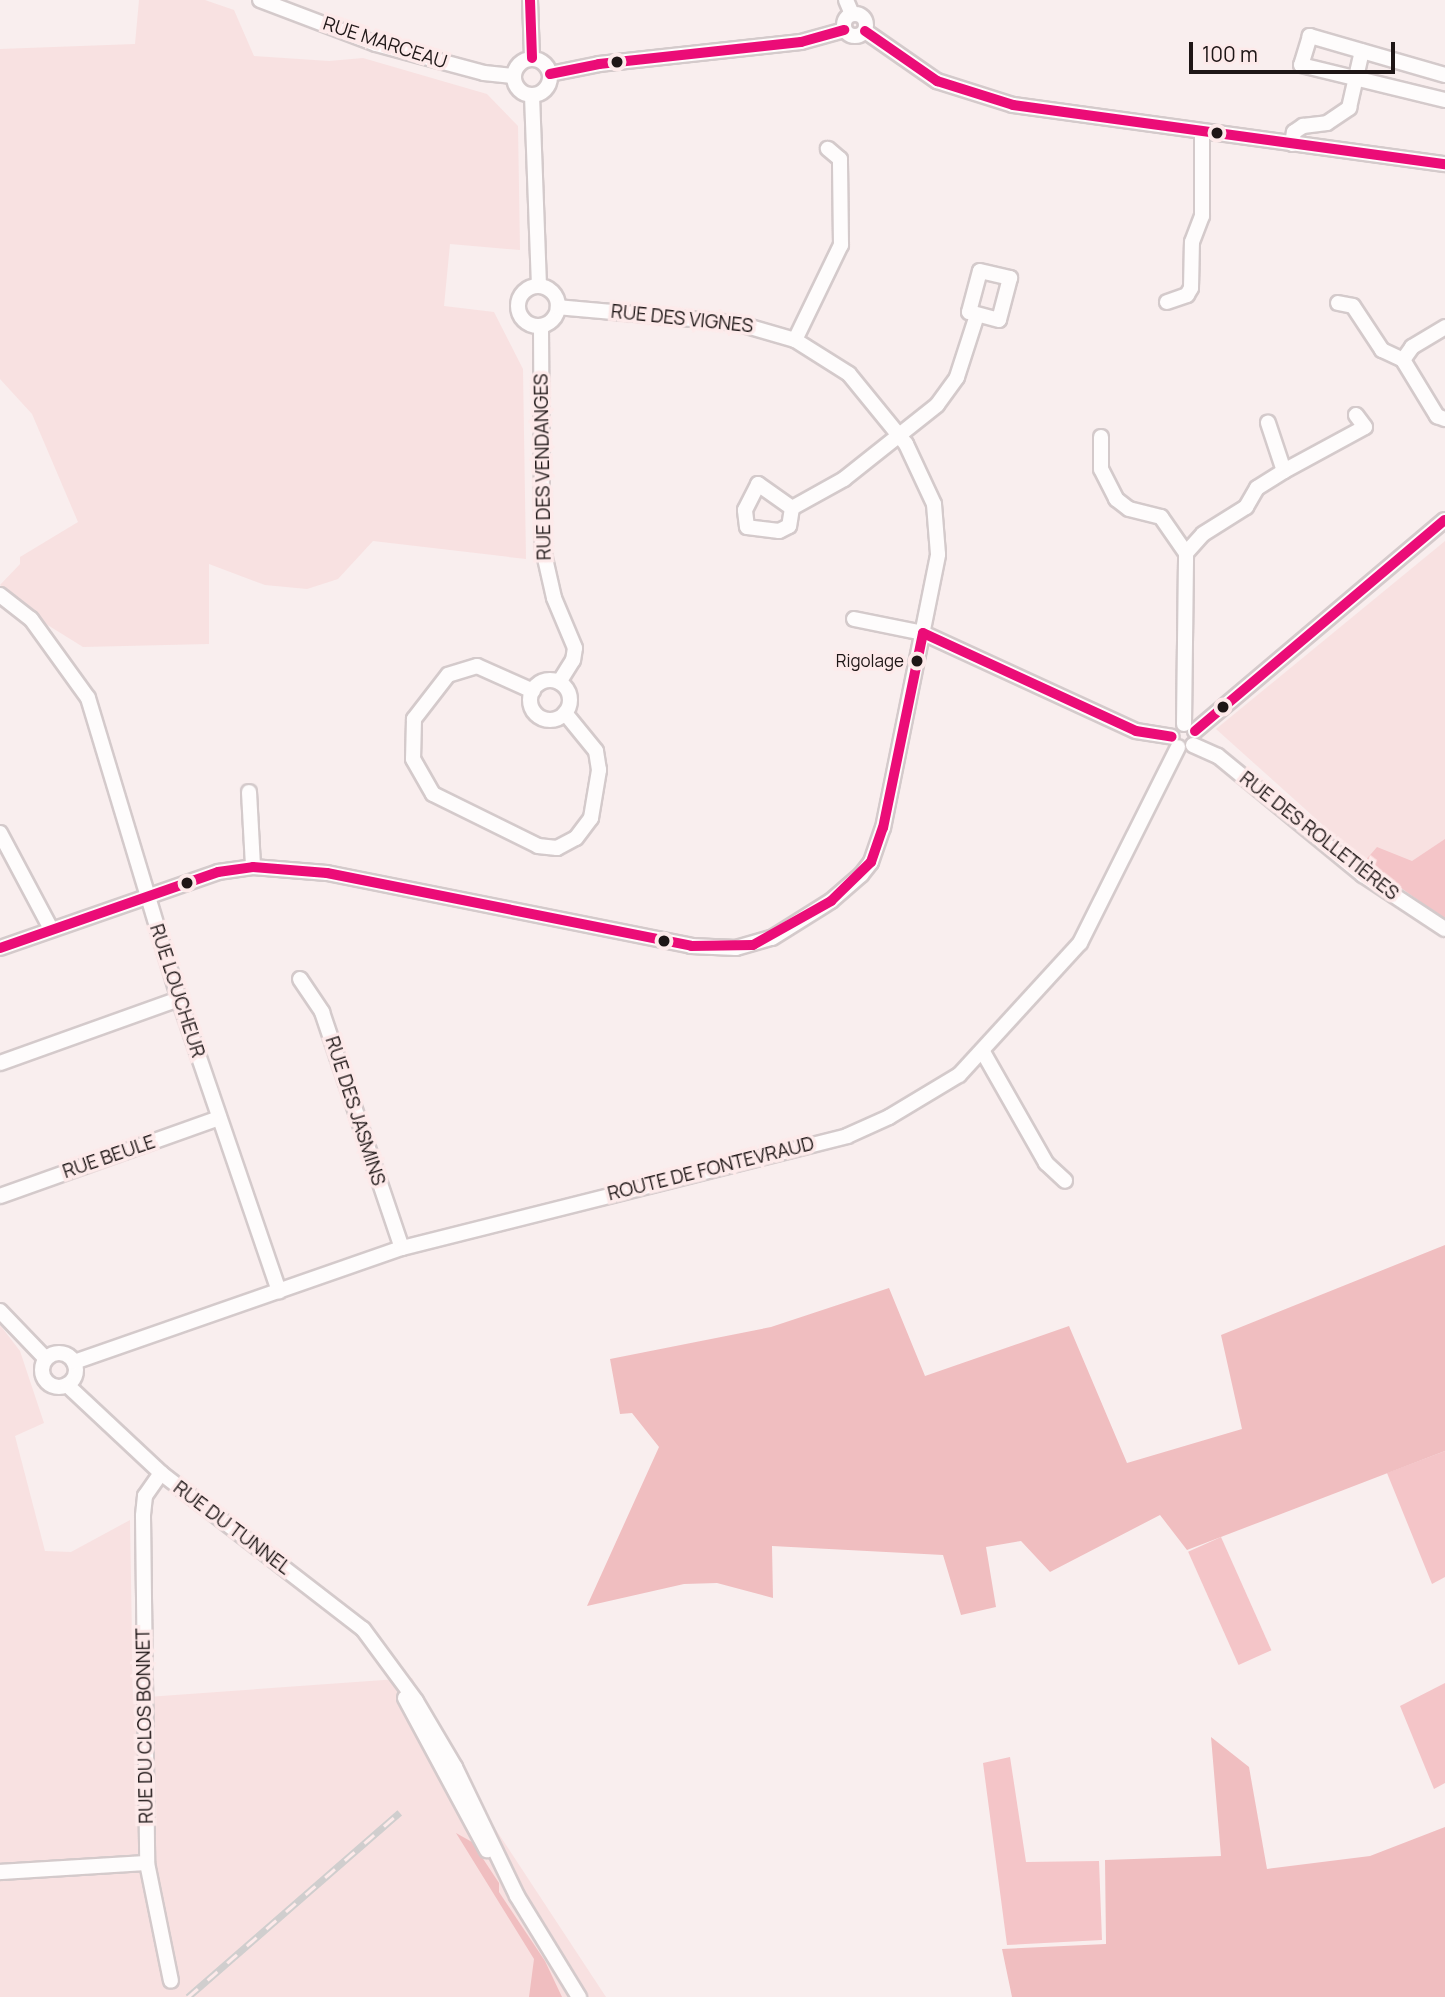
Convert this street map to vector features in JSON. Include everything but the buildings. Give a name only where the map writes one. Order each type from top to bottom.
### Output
[{"type":"street","name":"RUE MARCEAU","points":[[260,0],[376,44],[513,76]]},
{"type":"street","points":[[530,0],[531,58]]},
{"type":"street","points":[[845,30],[844,20],[849,7],[865,20],[865,31]]},
{"type":"street","points":[[550,74],[599,64],[801,42],[845,30],[856,36],[865,31]]},
{"type":"street","points":[[865,31],[937,81],[971,95],[1202,132],[1445,164]]},
{"type":"street","points":[[1445,75],[1310,36],[1301,65],[1445,100]]},
{"type":"street","points":[[1292,144],[1294,132],[1303,126],[1341,117],[1349,108],[1362,51]]},
{"type":"street","points":[[531,58],[544,63],[550,74],[547,87],[532,95],[519,89],[513,76],[519,64],[531,58]]},
{"type":"street","points":[[532,95],[539,285]]},
{"type":"street","points":[[1167,302],[1187,295],[1191,288],[1192,242],[1202,216],[1202,132]]},
{"type":"street","points":[[795,340],[841,245],[840,159],[828,149]]},
{"type":"street","points":[[539,285],[553,292],[558,307],[553,320],[541,326],[524,322],[517,307],[523,291],[539,285]]},
{"type":"street","points":[[1338,303],[1353,306],[1381,350],[1403,359],[1437,416],[1445,419]]},
{"type":"street","name":"RUE DES VIGNES","points":[[0,948],[218,872],[253,867],[327,873],[716,949],[753,945],[831,901],[872,862],[883,828],[938,554],[937,523],[926,484],[898,432],[849,374],[795,340],[736,323],[558,307]]},
{"type":"street","points":[[792,508],[844,479],[887,447],[898,432],[937,405],[957,377],[977,315]]},
{"type":"street","name":"RUE DES VENDANGES","points":[[541,326],[542,545],[554,598],[575,648],[573,660],[559,682]]},
{"type":"street","points":[[1403,359],[1412,347],[1445,327]]},
{"type":"street","points":[[1184,543],[1246,507],[1257,488],[1365,427],[1356,415]]},
{"type":"street","points":[[1268,423],[1284,471]]},
{"type":"street","points":[[1101,437],[1101,469],[1116,499],[1129,509],[1161,517],[1184,543],[1184,737]]},
{"type":"street","name":"ROUTE DE FONTEVRAUD","points":[[74,1362],[402,1248],[847,1136],[947,1084],[983,1052],[1080,943],[1184,737],[1445,520]]},
{"type":"street","name":"RUE LOUCHEUR","points":[[0,595],[31,619],[88,698],[102,734],[146,896],[179,999],[279,1291]]},
{"type":"street","name":"RUE DES ROLLETIÈRES","points":[[854,619],[923,633],[1136,731],[1184,737],[1218,756],[1363,876],[1445,929]]},
{"type":"street","points":[[533,691],[478,666],[448,676],[414,719],[413,759],[433,794],[538,846],[557,848],[576,838],[590,818],[599,770],[596,751],[565,713]]},
{"type":"street","points":[[541,682],[559,682],[570,696],[565,713],[554,719],[541,718],[533,709],[533,691],[541,682]]},
{"type":"street","points":[[249,792],[253,867]]},
{"type":"street","points":[[0,834],[51,929]]},
{"type":"street","name":"RUE DES JASMINS","points":[[300,979],[322,1012],[402,1248]]},
{"type":"street","points":[[0,1063],[179,999]]},
{"type":"street","points":[[983,1052],[1046,1163],[1065,1181]]},
{"type":"street","name":"RUE BEULE","points":[[0,1196],[219,1118]]},
{"type":"street","points":[[0,1311],[46,1359]]},
{"type":"street","points":[[61,1353],[74,1362],[75,1376],[67,1385],[46,1380],[43,1370],[46,1359],[61,1353]]},
{"type":"street","name":"RUE DU TUNNEL","points":[[67,1385],[161,1473],[235,1534],[347,1612],[394,1671],[455,1767],[517,1896],[579,1997]]},
{"type":"street","name":"RUE DU CLOS BONNET","points":[[161,1473],[145,1496],[143,1517],[147,1863],[171,1981]]},
{"type":"street","points":[[0,1872],[147,1863]]},
{"type":"shaded area","points":[[139,0],[205,0],[234,10],[254,56],[329,61],[363,58],[487,94],[518,126],[520,250],[450,244],[444,306],[494,312],[523,369],[526,559],[373,541],[338,579],[307,589],[265,585],[209,564],[209,644],[83,647],[46,624],[0,585],[20,564],[20,557],[78,522],[32,414],[0,379],[0,49],[135,44]]},
{"type":"shaded area","points":[[1445,541],[1445,919],[1364,862],[1216,729]]},
{"type":"shaded area","points":[[1445,839],[1445,919],[1364,862],[1377,847],[1412,861]]},
{"type":"shaded area","points":[[1445,1245],[1445,1451],[1187,1550],[1160,1515],[1050,1572],[1021,1541],[986,1547],[996,1607],[961,1615],[943,1555],[772,1546],[773,1598],[717,1583],[684,1584],[587,1606],[659,1447],[632,1413],[620,1414],[610,1359],[771,1327],[889,1288],[925,1376],[1069,1326],[1127,1463],[1242,1429],[1221,1335]]},
{"type":"shaded area","points":[[0,1325],[20,1351],[44,1423],[15,1436],[45,1551],[71,1552],[130,1520],[133,1698],[412,1678],[481,1807],[606,1997],[0,1997]]},
{"type":"shaded area","points":[[1445,1451],[1445,1577],[1432,1584],[1387,1473]]},
{"type":"shaded area","points":[[1221,1537],[1271,1650],[1239,1665],[1188,1552]]},
{"type":"shaded area","points":[[1445,1683],[1445,1783],[1434,1789],[1400,1706]]},
{"type":"shaded area","points":[[1211,1737],[1249,1767],[1267,1869],[1370,1856],[1445,1827],[1445,1997],[1012,1997],[1002,1949],[1106,1944],[1105,1860],[1221,1856]]},
{"type":"shaded area","points":[[1010,1757],[1026,1862],[1099,1861],[1102,1940],[1007,1945],[983,1763]]},
{"type":"shaded area","points":[[456,1833],[472,1842],[499,1883],[499,1892],[545,1961],[562,1997],[529,1997],[534,1959]]},
{"type":"railway","points":[[188,1997],[400,1812]]},
{"type":"transit line","points":[[530,0],[532,58]]},
{"type":"transit line","points":[[550,74],[599,64],[801,42],[844,30]]},
{"type":"transit line","points":[[865,31],[937,81],[1013,105],[1445,164]]},
{"type":"transit line","points":[[1195,731],[1445,520]]},
{"type":"transit line","points":[[923,633],[1136,731],[1172,737]]},
{"type":"transit line","points":[[0,948],[218,872],[253,867],[327,873],[691,946],[753,945],[831,901],[871,862],[883,828],[923,633]]},
{"type":"place","name":"Rigolage","points":[[917,661]]}]
